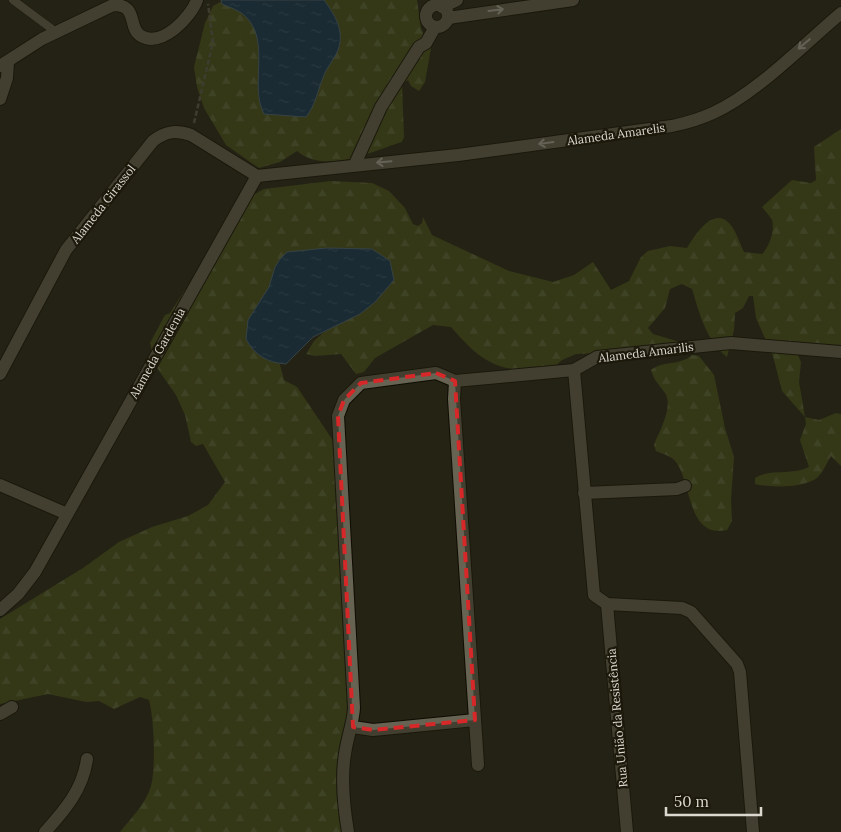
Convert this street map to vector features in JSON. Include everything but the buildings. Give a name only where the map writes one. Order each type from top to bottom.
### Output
[{"type":"street","points":[[0,99],[7,78],[4,64],[56,32],[119,5],[130,12],[139,35],[153,38],[162,36],[181,25],[188,18],[197,0]]},
{"type":"street","points":[[257,176],[308,172],[355,164],[381,107],[419,47],[426,43],[435,11],[457,0]]},
{"type":"street","points":[[435,11],[573,0]]},
{"type":"street","name":"Alameda Amarelis","points":[[355,164],[458,155],[672,126],[687,122],[712,114],[750,91],[841,12]]},
{"type":"street","name":"Alameda Girassol","points":[[0,374],[66,250],[153,141],[162,135],[181,131],[191,135],[257,176]]},
{"type":"street","name":"Alameda Gardenia","points":[[0,610],[27,583],[257,176]]},
{"type":"street","name":"Alameda Amarilis","points":[[353,727],[354,708],[338,416],[344,400],[360,383],[436,374],[455,381],[574,370],[597,357],[731,343],[841,352]]},
{"type":"street","points":[[574,370],[594,595],[607,604],[682,608],[691,612],[737,664],[740,672],[753,832]]},
{"type":"street","points":[[455,381],[454,399],[478,765]]},
{"type":"street","points":[[0,485],[67,514]]},
{"type":"street","points":[[584,493],[677,489],[685,486]]},
{"type":"street","name":"Rua União da Resistência","points":[[607,604],[627,832]]},
{"type":"street","points":[[0,714],[12,707]]},
{"type":"street","points":[[348,832],[345,815],[344,761],[353,727],[373,730],[475,720]]},
{"type":"street","points":[[45,832],[73,799],[82,782],[87,759]]},
{"type":"lane","points":[[13,0],[56,32]]},
{"type":"path","points":[[191,135],[213,42],[208,0]]},
{"type":"highlighted area","points":[[436,373],[455,381],[475,720],[373,730],[353,727],[338,416],[344,400],[361,383]]},
{"type":"green space","points":[[224,0],[417,0],[421,29],[431,48],[425,82],[419,91],[411,86],[408,80],[402,84],[404,137],[402,142],[362,156],[335,161],[321,161],[309,158],[297,151],[280,162],[259,168],[226,145],[204,108],[197,87],[194,67],[205,23],[213,6]]},
{"type":"green space","points":[[841,129],[841,349],[796,351],[801,362],[799,382],[805,417],[782,391],[773,356],[756,318],[753,296],[749,296],[743,308],[735,313],[734,330],[727,357],[709,335],[692,289],[682,284],[670,289],[665,308],[648,328],[653,334],[683,343],[638,351],[576,354],[562,360],[545,375],[508,368],[488,361],[462,340],[451,327],[433,325],[375,358],[364,372],[356,374],[341,354],[315,356],[306,354],[314,341],[370,291],[278,357],[284,380],[297,387],[340,451],[353,727],[345,752],[349,832],[120,832],[142,805],[149,793],[153,778],[154,743],[149,700],[140,697],[114,709],[99,701],[86,702],[48,694],[0,704],[0,619],[83,568],[119,542],[152,527],[188,516],[208,505],[225,482],[203,444],[196,446],[191,442],[185,415],[176,395],[155,365],[150,343],[165,315],[170,313],[244,200],[264,189],[331,181],[372,183],[389,191],[405,208],[413,224],[418,226],[422,223],[423,217],[432,235],[509,271],[553,282],[574,275],[593,262],[611,290],[629,281],[641,257],[648,251],[670,246],[687,248],[699,230],[711,220],[717,218],[729,223],[736,233],[744,252],[762,254],[771,238],[773,224],[771,218],[762,207],[792,180],[811,183],[816,180],[814,147]]},
{"type":"green space","points":[[692,355],[699,356],[714,375],[725,428],[734,457],[731,499],[732,521],[727,530],[714,531],[704,526],[692,507],[681,471],[676,462],[656,451],[654,445],[665,419],[668,405],[665,393],[655,380],[651,370],[661,365],[682,361]]},
{"type":"green space","points":[[836,413],[841,414],[841,466],[831,456],[824,469],[813,481],[797,485],[779,486],[755,484],[755,478],[761,475],[802,470],[809,467],[800,440],[806,424],[805,417],[819,420]]},
{"type":"water","points":[[221,0],[324,0],[332,11],[340,30],[340,43],[324,74],[316,98],[306,117],[264,114],[258,91],[259,51],[253,27],[244,15],[222,4]]},
{"type":"water","points":[[327,248],[372,249],[390,261],[394,280],[375,302],[360,314],[313,337],[286,364],[273,362],[257,354],[246,339],[248,320],[269,287],[275,267],[280,259],[287,252]]}]
